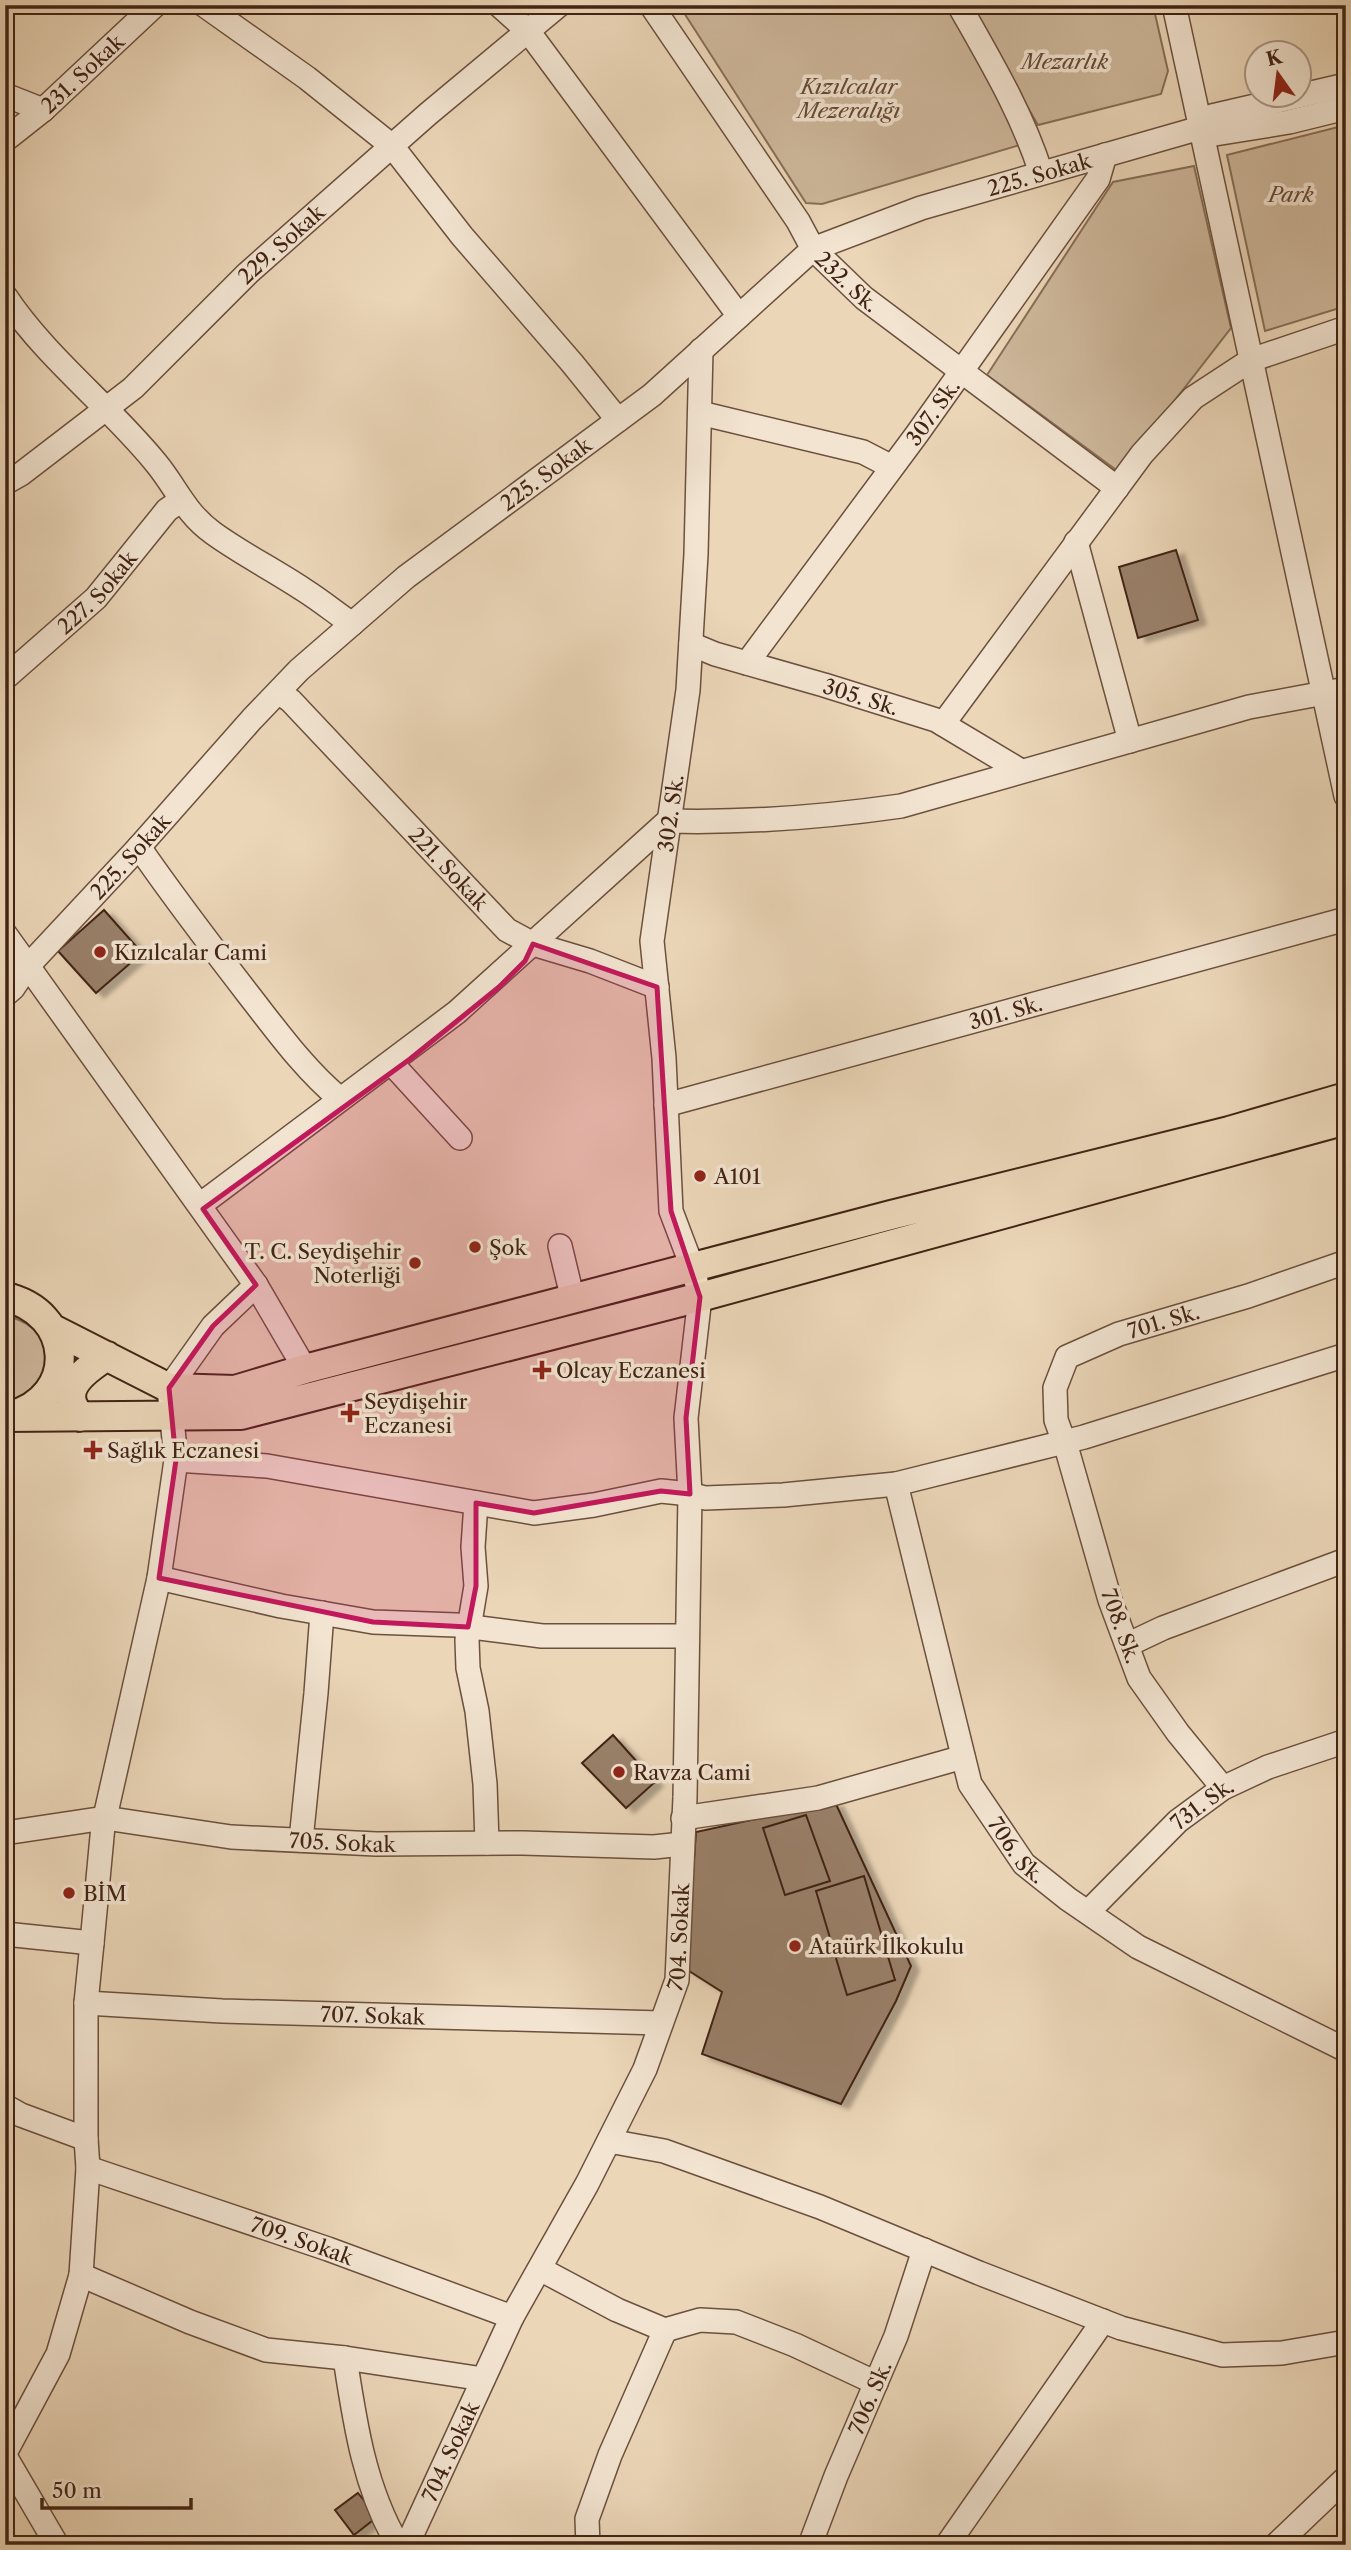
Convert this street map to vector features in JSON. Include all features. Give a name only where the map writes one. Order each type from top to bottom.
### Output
[{"type":"main road","points":[[53,1329],[169,1388],[235,1390],[305,1368],[693,1269],[891,1215],[1229,1131],[1346,1097]]},
{"type":"main road","points":[[5,1417],[170,1418],[241,1415],[700,1297],[1346,1120]]},
{"type":"main road","points":[[5,1279],[15,1299],[41,1313],[53,1329],[59,1348],[59,1367],[52,1386],[40,1401],[24,1412],[5,1417]]},
{"type":"main road","points":[[80,1417],[71,1401],[72,1390],[88,1368],[107,1356]]},
{"type":"street","name":"231. Sokak","points":[[5,140],[43,110],[155,5]]},
{"type":"street","points":[[204,5],[307,78],[392,146],[462,236],[618,420]]},
{"type":"street","points":[[499,5],[528,31],[739,316]]},
{"type":"street","name":"229. Sokak","points":[[5,483],[21,474],[133,388],[248,273],[392,146],[559,5]]},
{"type":"street","name":"232. Sk.","points":[[651,5],[798,221],[813,249],[864,298],[1117,488]]},
{"type":"street","points":[[959,5],[1003,82],[1034,149],[1041,173]]},
{"type":"street","points":[[1174,5],[1323,692],[1343,768],[1346,796]]},
{"type":"street","points":[[1199,128],[1212,116],[1346,85]]},
{"type":"street","points":[[5,95],[43,110]]},
{"type":"street","points":[[1199,128],[1215,134],[1289,122],[1346,108]]},
{"type":"street","name":"225. Sokak","points":[[5,995],[27,967],[299,670],[406,577],[652,394],[813,249],[921,208],[1199,128]]},
{"type":"street","name":"307. Sk.","points":[[747,663],[961,372],[1098,179],[1105,155]]},
{"type":"street","points":[[5,296],[18,315],[76,380],[107,408],[158,465],[180,501],[211,532],[306,591],[352,625]]},
{"type":"street","points":[[943,724],[1142,454],[1193,398],[1251,360],[1346,328]]},
{"type":"street","name":"302. Sk.","points":[[693,1269],[671,1211],[666,1105],[652,941],[688,690],[701,351]]},
{"type":"street","points":[[700,414],[863,452],[892,467]]},
{"type":"street","name":"227. Sokak","points":[[5,678],[96,598],[167,510],[180,501]]},
{"type":"street","points":[[1076,542],[1130,741]]},
{"type":"street","name":"305. Sk.","points":[[691,644],[943,724],[1021,771]]},
{"type":"street","points":[[202,1207],[457,1012],[668,821],[719,822],[842,814],[901,806],[1249,707],[1346,689]]},
{"type":"street","name":"221. Sokak","points":[[279,692],[291,701],[507,930],[533,944],[590,961],[657,987]]},
{"type":"street","points":[[139,847],[174,899],[277,1031],[317,1080],[340,1100]]},
{"type":"street","name":"301. Sk.","points":[[666,1105],[1346,919]]},
{"type":"street","points":[[5,934],[256,1285],[305,1368]]},
{"type":"street","points":[[202,1207],[397,1068],[499,987],[525,961],[533,944]]},
{"type":"street","points":[[397,1068],[460,1138]]},
{"type":"street","points":[[560,1246],[573,1300]]},
{"type":"street","name":"701. Sk.","points":[[1062,1442],[1056,1420],[1055,1388],[1067,1357],[1119,1334],[1248,1296],[1346,1262]]},
{"type":"street","name":"704. Sokak","points":[[407,2545],[512,2317],[609,2141],[645,2069],[677,1980],[684,1818],[690,1494],[686,1418],[700,1297],[693,1269]]},
{"type":"street","points":[[57,2545],[5,2454],[58,2354],[80,2275],[88,2168],[86,2003],[92,1943],[105,1818],[159,1577],[176,1460],[169,1388],[213,1326],[256,1285]]},
{"type":"street","points":[[176,1460],[267,1466],[534,1513],[594,1505],[661,1491],[705,1498],[783,1495],[897,1484],[1062,1442],[1346,1354]]},
{"type":"street","name":"708. Sk.","points":[[1062,1442],[1068,1453],[1110,1600],[1139,1678],[1178,1733],[1223,1788]]},
{"type":"street","name":"706. Sk.","points":[[897,1484],[970,1784],[1024,1864],[1138,1947],[1346,2050]]},
{"type":"street","points":[[476,1503],[473,1546],[476,1586],[468,1627],[468,1668],[477,1711],[485,1784],[486,1843]]},
{"type":"street","points":[[1127,1645],[1163,1628],[1346,1560]]},
{"type":"street","points":[[159,1577],[373,1622],[468,1627],[542,1636],[687,1636]]},
{"type":"street","points":[[301,1840],[322,1613]]},
{"type":"street","name":"731. Sk.","points":[[1088,1912],[1178,1821],[1223,1788],[1268,1767],[1346,1741]]},
{"type":"street","points":[[684,1818],[818,1798],[963,1757]]},
{"type":"street","name":"705. Sokak","points":[[5,1833],[105,1818],[231,1837],[376,1844],[486,1843],[654,1847],[682,1844]]},
{"type":"street","points":[[5,1934],[92,1943]]},
{"type":"street","name":"707. Sokak","points":[[86,2003],[222,2011],[661,2023]]},
{"type":"street","points":[[5,2106],[21,2115],[86,2139]]},
{"type":"street","points":[[609,2141],[664,2151],[820,2207],[1121,2328],[1222,2355],[1282,2353],[1346,2342]]},
{"type":"street","name":"709. Sokak","points":[[88,2168],[328,2249],[512,2317]]},
{"type":"street","name":"706. Sk.","points":[[810,2545],[836,2476],[896,2336],[924,2250]]},
{"type":"street","points":[[540,2269],[617,2309],[665,2330],[700,2319],[736,2322],[795,2345],[876,2383]]},
{"type":"street","points":[[80,2275],[190,2322],[266,2350],[345,2358],[484,2379]]},
{"type":"street","points":[[947,2545],[1103,2321]]},
{"type":"street","points":[[588,2545],[587,2519],[610,2455],[665,2330]]},
{"type":"street","points":[[345,2358],[355,2429],[366,2472],[386,2524],[398,2545]]},
{"type":"street","points":[[1276,2545],[1346,2478]]},
{"type":"highlighted area","points":[[533,944],[657,987],[671,1211],[700,1297],[686,1418],[690,1494],[661,1491],[534,1513],[476,1503],[476,1586],[468,1627],[373,1622],[159,1578],[176,1460],[169,1388],[213,1326],[256,1285],[203,1209],[410,1059],[499,987],[525,961]]},
{"type":"green space","name":"Kızılcalar Mezeralığı","points":[[679,5],[946,5],[983,60],[1023,144],[822,204],[806,203]]},
{"type":"green space","name":"Mezarlık","points":[[968,5],[1153,5],[1168,71],[1161,94],[1038,125]]},
{"type":"green space","name":"Park","points":[[1346,125],[1346,306],[1265,331],[1227,155]]},
{"type":"green space","points":[[1194,166],[1231,328],[1119,472],[987,375],[1113,182]]},
{"type":"green space","points":[[5,1316],[34,1329],[44,1342],[48,1357],[41,1385],[5,1405]]},
{"type":"building","points":[[1176,550],[1198,620],[1138,638],[1119,567]]},
{"type":"building","name":"Kızılcalar Cami","points":[[104,910],[142,953],[96,993],[58,951]]},
{"type":"building","name":"Ravza Cami","points":[[613,1735],[655,1782],[626,1808],[582,1763]]},
{"type":"building","name":"Ataürk İlkokulu","points":[[835,1802],[911,1966],[896,2001],[841,2104],[702,2054],[722,1992],[686,1969],[696,1832]]},
{"type":"building","points":[[806,1815],[830,1881],[785,1895],[763,1828]]},
{"type":"building","points":[[864,1876],[895,1980],[847,1995],[816,1891]]},
{"type":"building","points":[[358,2493],[377,2517],[354,2535],[335,2510]]},
{"type":"place","name":"Kızılcalar Cami","points":[[100,952]]},
{"type":"place","name":"A101","points":[[700,1176]]},
{"type":"place","name":"Şok","points":[[475,1247]]},
{"type":"place","name":"T. C. Seydişehir Noterliği","points":[[415,1263]]},
{"type":"place","name":"Olcay Eczanesi","points":[[542,1370]]},
{"type":"place","name":"Seydişehir Eczanesi","points":[[350,1413]]},
{"type":"place","name":"Sağlık Eczanesi","points":[[93,1450]]},
{"type":"place","name":"Ravza Cami","points":[[619,1772]]},
{"type":"place","name":"BİM","points":[[69,1893]]},
{"type":"place","name":"Ataürk İlkokulu","points":[[795,1946]]}]
